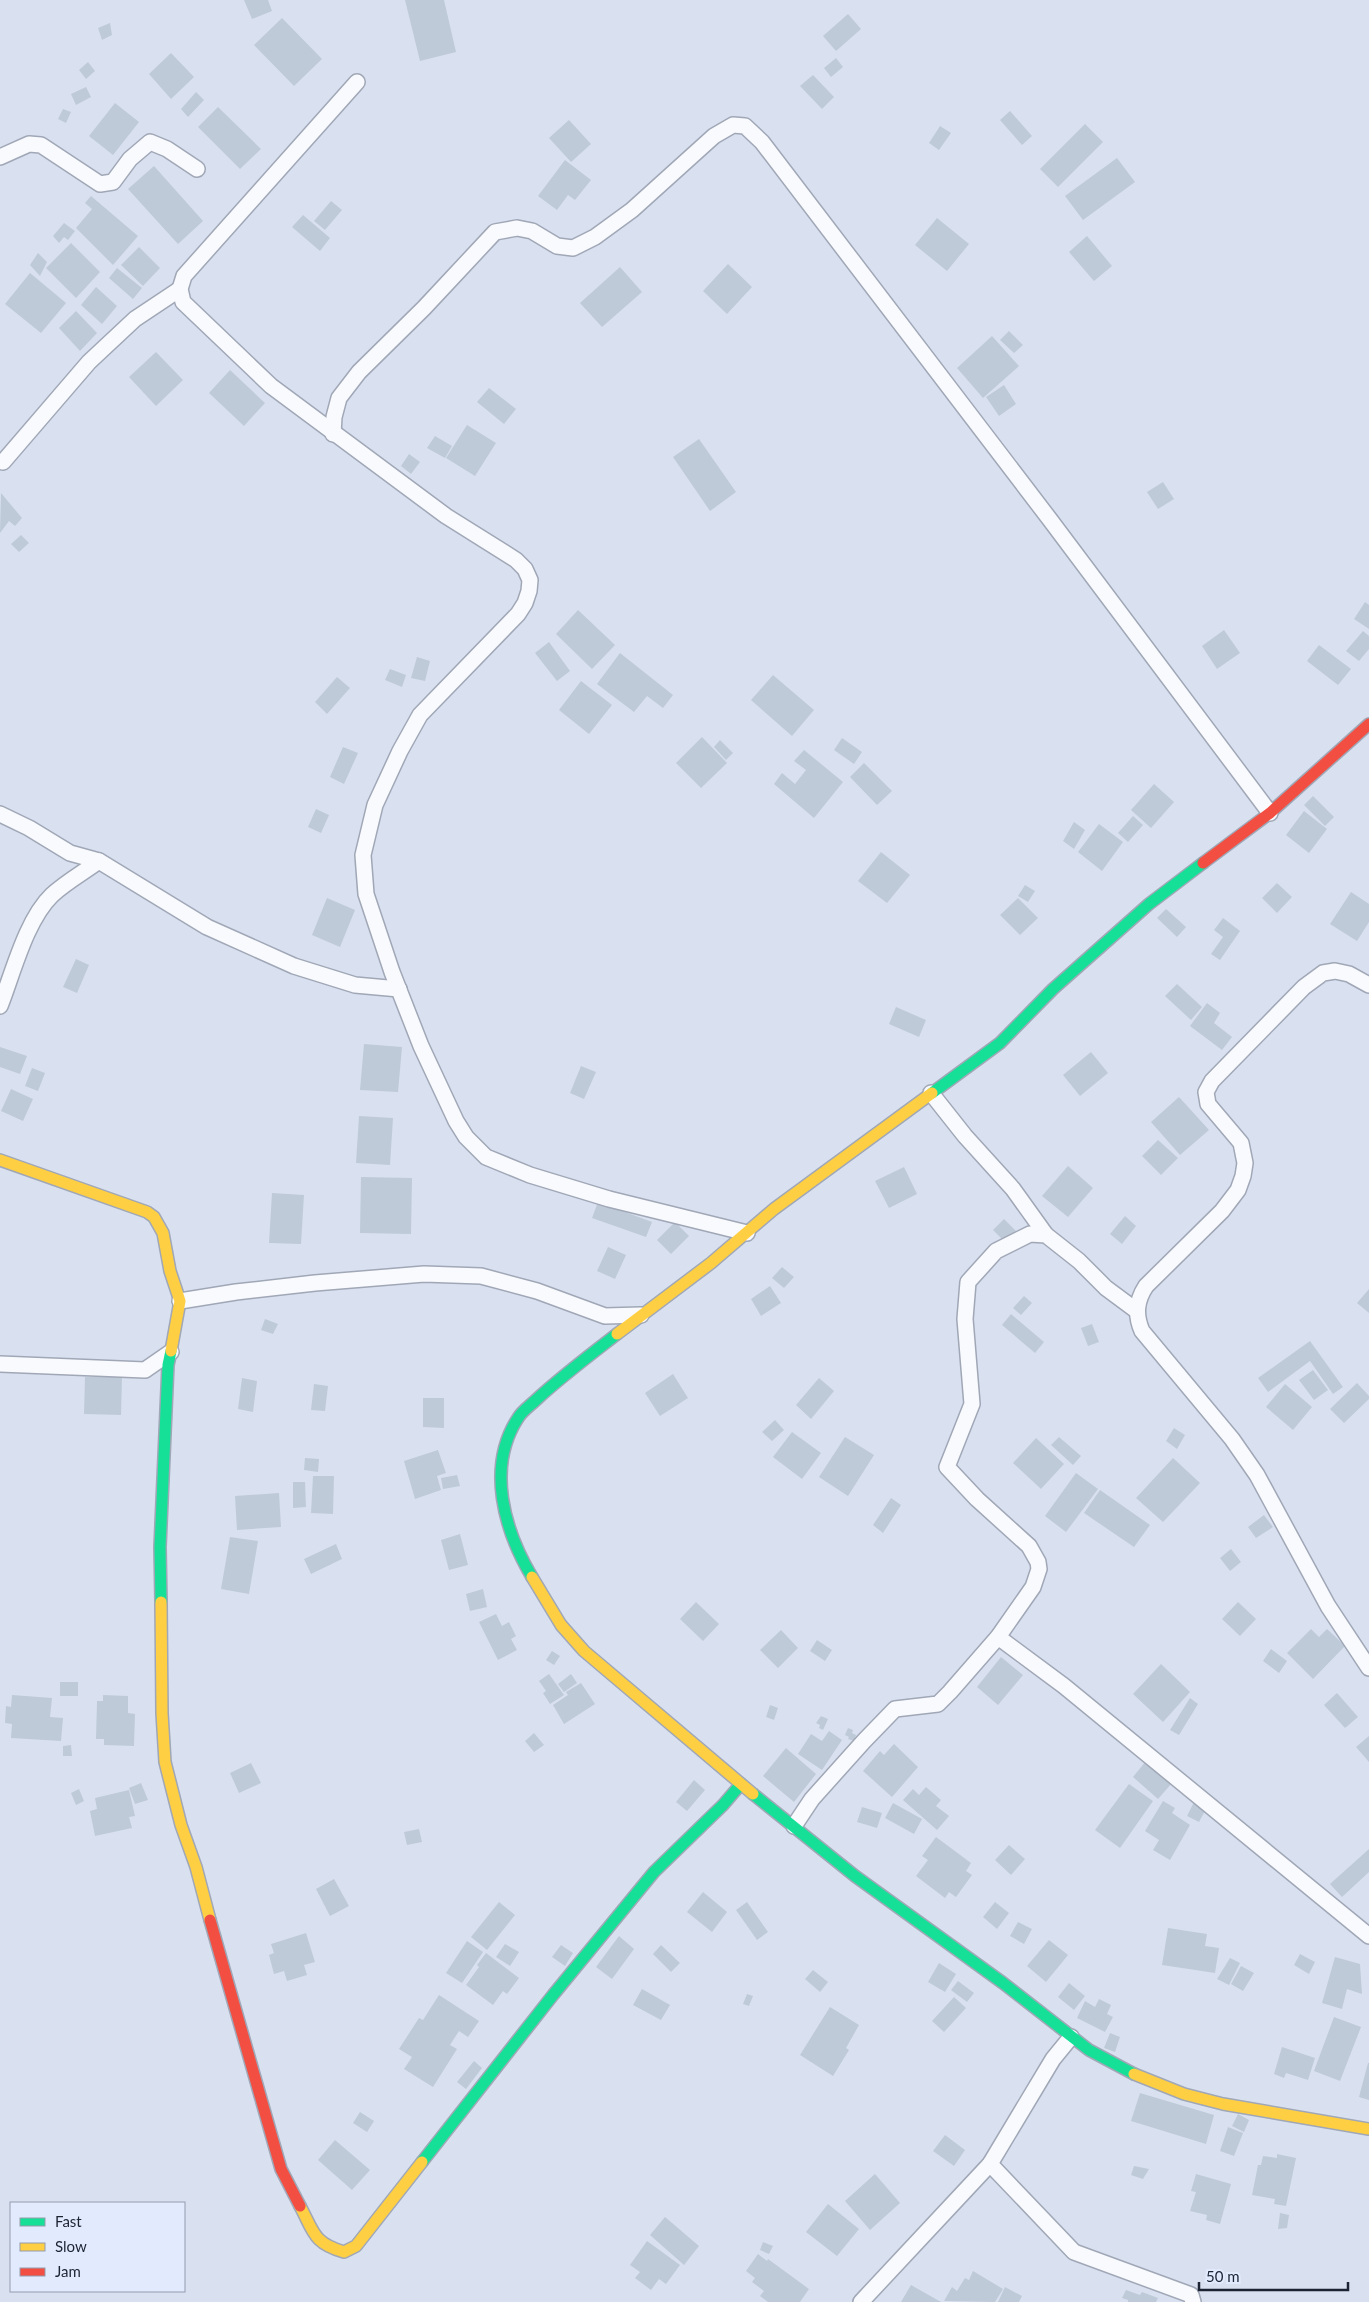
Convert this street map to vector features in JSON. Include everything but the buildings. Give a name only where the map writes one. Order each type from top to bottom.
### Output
[{"type":"street","points":[[357,82],[184,276],[180,289],[183,302],[271,386],[333,434],[446,516],[516,560],[525,569],[530,580],[529,591],[518,614],[420,715],[400,750],[375,805],[363,855],[366,894],[421,1046],[456,1121],[466,1137],[486,1157],[530,1175],[609,1199],[747,1233]]},
{"type":"street","points":[[333,434],[334,417],[340,398],[358,372],[424,308],[496,232],[517,228],[532,231],[557,246],[574,248],[595,237],[632,210],[714,136],[733,125],[745,126],[762,142],[1033,497],[1270,813]]},
{"type":"street","points":[[0,157],[29,144],[41,145],[100,184],[113,182],[130,159],[150,142],[166,149],[197,169]]},
{"type":"street","points":[[3,462],[89,362],[135,319],[180,289]]},
{"type":"street","points":[[1369,724],[1270,813],[1149,904],[1053,989],[1000,1043],[774,1209],[711,1263],[641,1315],[537,1397],[518,1417],[504,1448],[499,1475],[501,1498],[513,1535],[530,1574],[561,1625],[584,1651],[855,1876],[1003,1983],[1071,2037],[1123,2070],[1184,2094],[1223,2104],[1369,2129]]},
{"type":"street","points":[[0,814],[29,828],[70,853],[99,861],[207,928],[294,966],[355,985],[399,989]]},
{"type":"street","points":[[0,1006],[31,927],[42,908],[52,895],[99,861]]},
{"type":"street","points":[[1369,985],[1349,974],[1335,971],[1323,973],[1304,987],[1212,1082],[1206,1092],[1208,1104],[1241,1144],[1244,1163],[1243,1176],[1238,1190],[1222,1211],[1146,1286],[1138,1301],[1137,1312],[1142,1331],[1232,1440],[1257,1475],[1328,1606],[1369,1668]]},
{"type":"street","points":[[931,1093],[964,1136],[1013,1189],[1046,1235],[1080,1261],[1106,1288],[1137,1312]]},
{"type":"street","points":[[0,1160],[147,1212],[154,1218],[162,1232],[170,1271],[180,1301],[177,1326],[168,1365],[160,1547],[162,1713],[165,1762],[281,2169],[307,2221],[317,2238],[326,2247],[344,2252],[356,2246],[553,1994],[654,1872],[724,1805],[742,1784]]},
{"type":"street","points":[[794,1826],[812,1800],[895,1709],[938,1704],[998,1637],[1033,1587],[1039,1569],[1038,1562],[1029,1546],[977,1499],[947,1467],[972,1404],[964,1319],[968,1282],[996,1251],[1030,1234],[1046,1235]]},
{"type":"street","points":[[180,1301],[236,1292],[315,1283],[424,1274],[482,1276],[537,1291],[605,1316],[641,1315]]},
{"type":"street","points":[[0,1364],[145,1370],[171,1352]]},
{"type":"street","points":[[998,1637],[1064,1686],[1369,1936]]},
{"type":"street","points":[[861,2302],[990,2164],[1053,2059],[1071,2037]]},
{"type":"street","points":[[990,2164],[1074,2252],[1191,2295],[1193,2302]]},
{"type":"traffic: fast","points":[[932,1093],[1000,1043],[1053,989],[1149,904],[1203,863]]},
{"type":"traffic: fast","points":[[532,1577],[514,1539],[502,1498],[501,1477],[508,1437],[524,1410],[617,1334]]},
{"type":"traffic: fast","points":[[161,1602],[160,1547],[168,1365],[171,1351]]},
{"type":"traffic: fast","points":[[422,2162],[553,1995],[654,1872],[723,1805],[741,1784]]},
{"type":"traffic: fast","points":[[753,1794],[855,1876],[1003,1983],[1089,2050],[1134,2074]]},
{"type":"traffic: slow","points":[[617,1334],[711,1263],[774,1209],[932,1093]]},
{"type":"traffic: slow","points":[[0,1160],[147,1212],[154,1217],[163,1233],[170,1271],[180,1301],[171,1351]]},
{"type":"traffic: slow","points":[[532,1577],[561,1625],[584,1651],[753,1794]]},
{"type":"traffic: slow","points":[[161,1602],[162,1713],[165,1762],[181,1825],[196,1867],[210,1920]]},
{"type":"traffic: slow","points":[[1134,2074],[1184,2094],[1223,2104],[1369,2129]]},
{"type":"traffic: slow","points":[[300,2206],[312,2230],[320,2240],[326,2245],[344,2252],[356,2246],[422,2162]]},
{"type":"traffic: jam","points":[[1203,863],[1270,813],[1369,724]]},
{"type":"traffic: jam","points":[[210,1920],[281,2169],[300,2206]]}]
